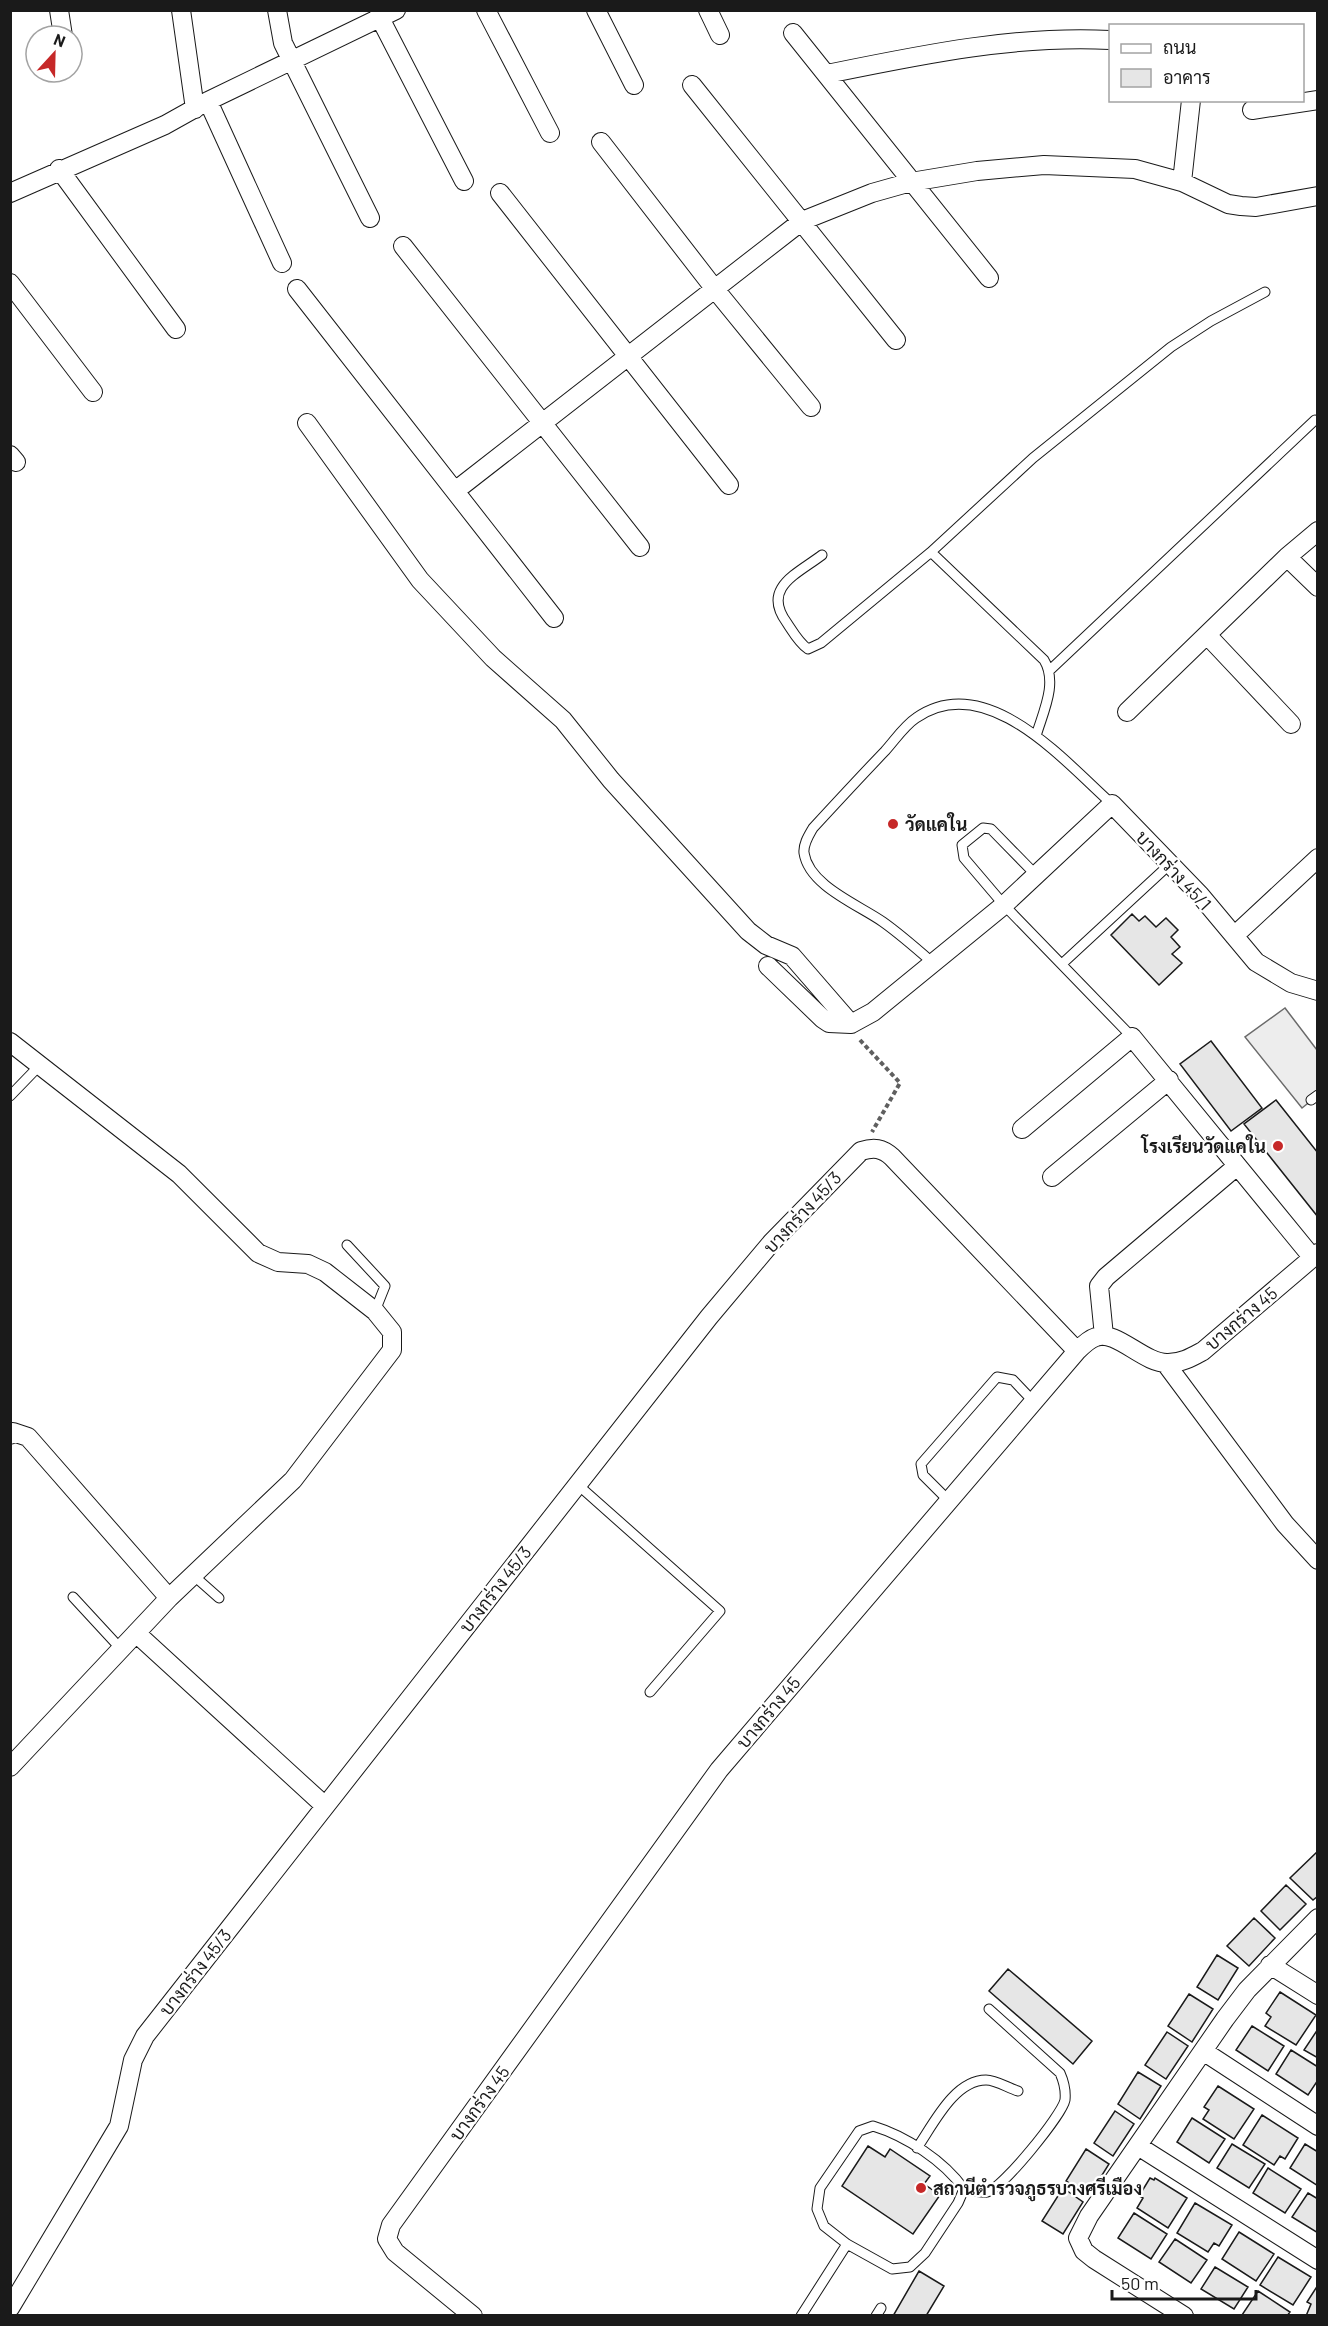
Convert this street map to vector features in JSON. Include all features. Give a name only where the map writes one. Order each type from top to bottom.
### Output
[{"type":"street","points":[[180,10],[201,105],[282,263]]},
{"type":"street","points":[[277,10],[283,43],[370,218]]},
{"type":"street","points":[[486,10],[550,133]]},
{"type":"street","points":[[596,10],[634,85]]},
{"type":"street","points":[[708,10],[720,35]]},
{"type":"street","points":[[10,193],[59,169],[134,139],[292,62],[385,13],[464,181]]},
{"type":"street","points":[[793,33],[989,278]]},
{"type":"street","points":[[827,74],[941,51],[981,46],[1089,39],[1109,40]]},
{"type":"street","points":[[692,85],[896,340]]},
{"type":"street","points":[[1252,110],[1317,100]]},
{"type":"street","points":[[1182,182],[1191,102]]},
{"type":"street","points":[[601,142],[714,288],[811,407]]},
{"type":"street","points":[[455,491],[714,288],[802,222],[833,207],[910,182],[977,171],[1044,165],[1135,169],[1182,182],[1228,204],[1240,206],[1256,207],[1317,196]]},
{"type":"street","points":[[59,169],[176,329]]},
{"type":"street","points":[[500,193],[729,485]]},
{"type":"street","points":[[403,246],[640,547]]},
{"type":"street","points":[[10,283],[93,392]]},
{"type":"street","points":[[297,289],[554,618]]},
{"type":"street","points":[[307,423],[420,580],[493,658],[563,720],[611,780],[741,924],[758,940],[792,956],[848,1025]]},
{"type":"street","points":[[1127,712],[1287,557],[1317,531]]},
{"type":"street","points":[[1287,557],[1317,587]]},
{"type":"street","points":[[1208,636],[1291,724]]},
{"type":"street","points":[[768,966],[829,1023],[848,1025],[873,1012],[1004,905],[1112,804]]},
{"type":"street","name":"บางกร่าง 45/1","points":[[1112,804],[1170,864],[1256,962],[1291,983],[1317,991]]},
{"type":"street","points":[[1234,936],[1317,858]]},
{"type":"street","points":[[1022,1129],[1132,1037],[1237,1166],[1315,1255]]},
{"type":"street","points":[[10,1042],[179,1174],[258,1253],[278,1262],[308,1264],[325,1272],[375,1311],[393,1332],[392,1350],[293,1480],[169,1598],[10,1767]]},
{"type":"street","points":[[1052,1178],[1169,1080]]},
{"type":"street","points":[[861,1151],[872,1148],[884,1150],[892,1157],[1077,1351]]},
{"type":"street","name":"บางกร่าง 45/3","points":[[10,2308],[119,2126],[133,2060],[145,2036],[577,1484],[772,1242],[861,1151]]},
{"type":"street","points":[[1237,1166],[1106,1277],[1099,1286],[1104,1335],[1113,1337],[1144,1357],[1166,1364],[1285,1524],[1317,1560]]},
{"type":"street","name":"บางกร่าง 45","points":[[1166,1364],[1181,1362],[1203,1351],[1315,1255]]},
{"type":"street","name":"บางกร่าง 45","points":[[473,2316],[395,2252],[387,2239],[391,2225],[718,1770],[1077,1351],[1095,1337],[1104,1335]]},
{"type":"street","points":[[10,1434],[13,1432],[28,1437],[169,1598]]},
{"type":"street","points":[[136,1633],[325,1806]]},
{"type":"street","points":[[1184,2316],[1084,2252],[1078,2238],[1089,2216],[1242,1997],[1317,1918]]},
{"type":"street","points":[[1270,1965],[1317,1995]]},
{"type":"street","points":[[1203,2051],[1317,2126]]},
{"type":"street","points":[[1138,2146],[1317,2260]]},
{"type":"lane","points":[[822,555],[783,584],[777,595],[781,615],[808,649],[821,644],[931,552],[1033,458],[1171,347],[1211,321],[1265,292]]},
{"type":"lane","points":[[1050,670],[1315,420]]},
{"type":"lane","points":[[931,552],[1044,660],[1050,670],[1051,681],[1036,736]]},
{"type":"lane","name":"บางกร่าง 45/1","points":[[933,963],[884,922],[841,898],[818,878],[804,855],[808,837],[813,828],[914,719],[929,710],[960,703],[980,705],[1003,715],[1036,736],[1112,804]]},
{"type":"lane","points":[[1037,876],[992,829],[982,828],[962,844],[964,858],[1004,905],[1063,963],[1132,1037]]},
{"type":"lane","points":[[1063,963],[1170,864]]},
{"type":"lane","points":[[10,1096],[40,1065]]},
{"type":"lane","points":[[347,1245],[385,1286],[375,1311]]},
{"type":"lane","points":[[948,1500],[923,1475],[921,1464],[997,1377],[1013,1380],[1033,1401]]},
{"type":"lane","points":[[577,1484],[720,1611],[650,1692]]},
{"type":"lane","points":[[193,1575],[219,1598]]},
{"type":"lane","points":[[73,1597],[121,1649]]},
{"type":"lane","points":[[964,2189],[958,2203],[926,2253],[910,2267],[892,2269],[847,2244],[824,2226],[817,2209],[820,2188],[859,2131],[873,2126],[917,2148],[952,2173],[964,2189],[988,2192],[1004,2182],[1035,2145],[1065,2103],[1065,2085],[1060,2073],[989,2009]]},
{"type":"lane","points":[[917,2148],[954,2096],[976,2081],[989,2080],[1018,2091]]},
{"type":"lane","points":[[803,2315],[847,2244]]},
{"type":"path","points":[[848,1025],[900,1083],[861,1151]]},
{"type":"shaded area","points":[[1285,1008],[1317,1050],[1317,1096],[1302,1108],[1245,1037]]},
{"type":"building","points":[[1132,914],[1139,921],[1145,916],[1156,927],[1166,918],[1178,930],[1171,937],[1180,947],[1172,954],[1182,963],[1159,985],[1111,935]]},
{"type":"building","points":[[1211,1041],[1262,1108],[1231,1131],[1180,1064]]},
{"type":"building","points":[[1276,1100],[1318,1153],[1318,1217],[1244,1124]]},
{"type":"building","points":[[1318,1851],[1318,1896],[1313,1900],[1290,1878]]},
{"type":"building","points":[[1286,1885],[1306,1904],[1280,1930],[1261,1911]]},
{"type":"building","points":[[1254,1918],[1275,1938],[1249,1966],[1227,1946]]},
{"type":"building","points":[[1217,1955],[1238,1968],[1218,2000],[1197,1987]]},
{"type":"building","points":[[1008,1969],[1092,2041],[1073,2064],[989,1991]]},
{"type":"building","points":[[1280,1992],[1316,2015],[1296,2045],[1265,2026],[1271,2017],[1266,2013]]},
{"type":"building","points":[[1189,1994],[1213,2009],[1192,2042],[1168,2026]]},
{"type":"building","points":[[1252,2026],[1284,2046],[1268,2071],[1236,2050]]},
{"type":"building","points":[[1318,2029],[1318,2058],[1304,2050]]},
{"type":"building","points":[[1167,2032],[1188,2046],[1166,2079],[1145,2065]]},
{"type":"building","points":[[1291,2050],[1318,2067],[1318,2080],[1308,2095],[1276,2074]]},
{"type":"building","points":[[1138,2072],[1161,2086],[1140,2119],[1118,2104]]},
{"type":"building","points":[[1218,2086],[1254,2109],[1234,2139],[1203,2119],[1209,2110],[1204,2107]]},
{"type":"building","points":[[1115,2111],[1134,2124],[1113,2156],[1094,2143]]},
{"type":"building","points":[[1262,2115],[1298,2138],[1285,2159],[1280,2156],[1274,2165],[1243,2145]]},
{"type":"building","points":[[1192,2118],[1225,2139],[1209,2163],[1177,2142]]},
{"type":"building","points":[[1232,2144],[1265,2164],[1249,2188],[1217,2168]]},
{"type":"building","points":[[1305,2144],[1318,2152],[1318,2186],[1290,2168]]},
{"type":"building","points":[[868,2146],[885,2157],[890,2149],[930,2176],[924,2184],[940,2195],[913,2234],[842,2186]]},
{"type":"building","points":[[1086,2149],[1109,2164],[1089,2196],[1066,2181]]},
{"type":"building","points":[[1268,2168],[1301,2189],[1285,2213],[1253,2193]]},
{"type":"building","points":[[1150,2178],[1154,2180],[1155,2178],[1187,2198],[1168,2228],[1137,2208],[1143,2198],[1139,2196]]},
{"type":"building","points":[[1063,2188],[1083,2202],[1063,2234],[1042,2221]]},
{"type":"building","points":[[1308,2193],[1318,2199],[1318,2233],[1292,2217]]},
{"type":"building","points":[[1195,2203],[1232,2225],[1219,2246],[1214,2243],[1208,2252],[1177,2233]]},
{"type":"building","points":[[1134,2213],[1167,2234],[1151,2259],[1118,2238]]},
{"type":"building","points":[[1239,2232],[1274,2254],[1256,2281],[1222,2259]]},
{"type":"building","points":[[1175,2239],[1207,2260],[1191,2283],[1159,2262]]},
{"type":"building","points":[[1278,2257],[1311,2277],[1293,2305],[1260,2285]]},
{"type":"building","points":[[1215,2267],[1248,2287],[1234,2309],[1201,2289]]},
{"type":"building","points":[[919,2271],[944,2286],[926,2316],[893,2316]]},
{"type":"building","points":[[1318,2285],[1318,2316],[1306,2316],[1311,2304],[1307,2302]]},
{"type":"building","points":[[1258,2291],[1290,2312],[1287,2316],[1242,2315]]},
{"type":"place","name":"วัดแคใน","points":[[893,824]]},
{"type":"place","name":"โรงเรียนวัดแคใน","points":[[1278,1146]]},
{"type":"place","name":"สถานีตำรวจภูธรบางศรีเมือง","points":[[921,2188]]}]
